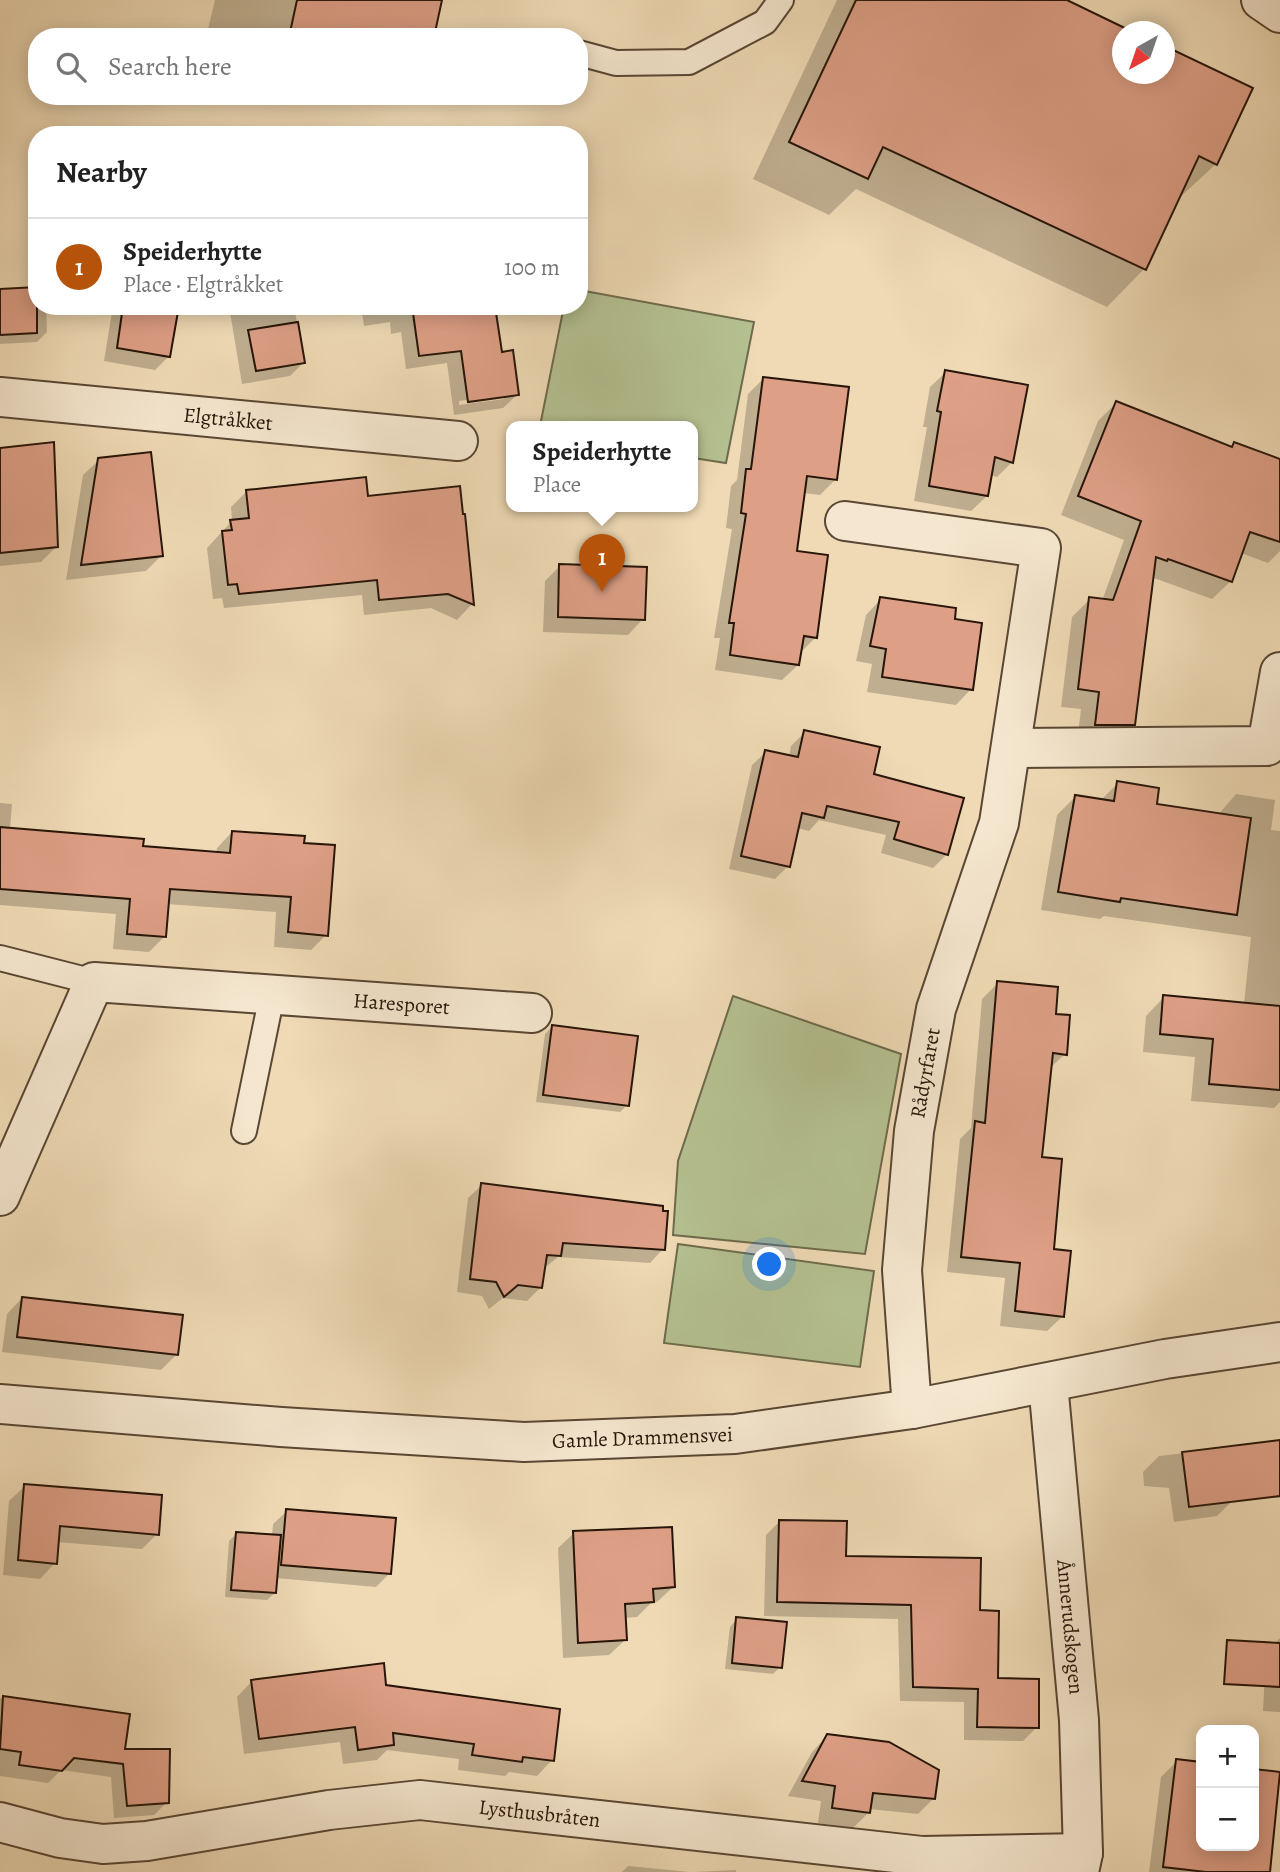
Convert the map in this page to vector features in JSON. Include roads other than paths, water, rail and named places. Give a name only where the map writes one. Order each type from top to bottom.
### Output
[{"type":"street","points":[[1261,0],[1280,13]]},
{"type":"street","name":"Elgtråkket","points":[[0,397],[458,441]]},
{"type":"street","name":"Rådyrfaret","points":[[845,521],[1041,548],[999,823],[936,1009],[914,1131],[902,1270],[912,1409]]},
{"type":"street","points":[[1012,748],[1266,746],[1280,672]]},
{"type":"street","points":[[0,1196],[94,982]]},
{"type":"street","name":"Haresporet","points":[[94,982],[532,1013]]},
{"type":"street","name":"Gamle Drammensvei","points":[[0,1404],[281,1427],[524,1442],[735,1434],[912,1409],[1164,1359],[1280,1342]]},
{"type":"street","name":"Ånnerudskogen","points":[[1048,1382],[1079,1720],[1081,1862]]},
{"type":"street","name":"Lysthusbråten","points":[[0,1822],[60,1838],[103,1844],[147,1841],[329,1810],[420,1800],[922,1856],[1081,1862]]},
{"type":"lane","points":[[588,56],[616,64],[689,62],[765,22],[781,0]]},
{"type":"lane","name":"Haresporet","points":[[0,958],[94,982]]},
{"type":"lane","points":[[244,1131],[272,995]]},
{"type":"place","name":"Speiderhytte","points":[[602,592]]}]
